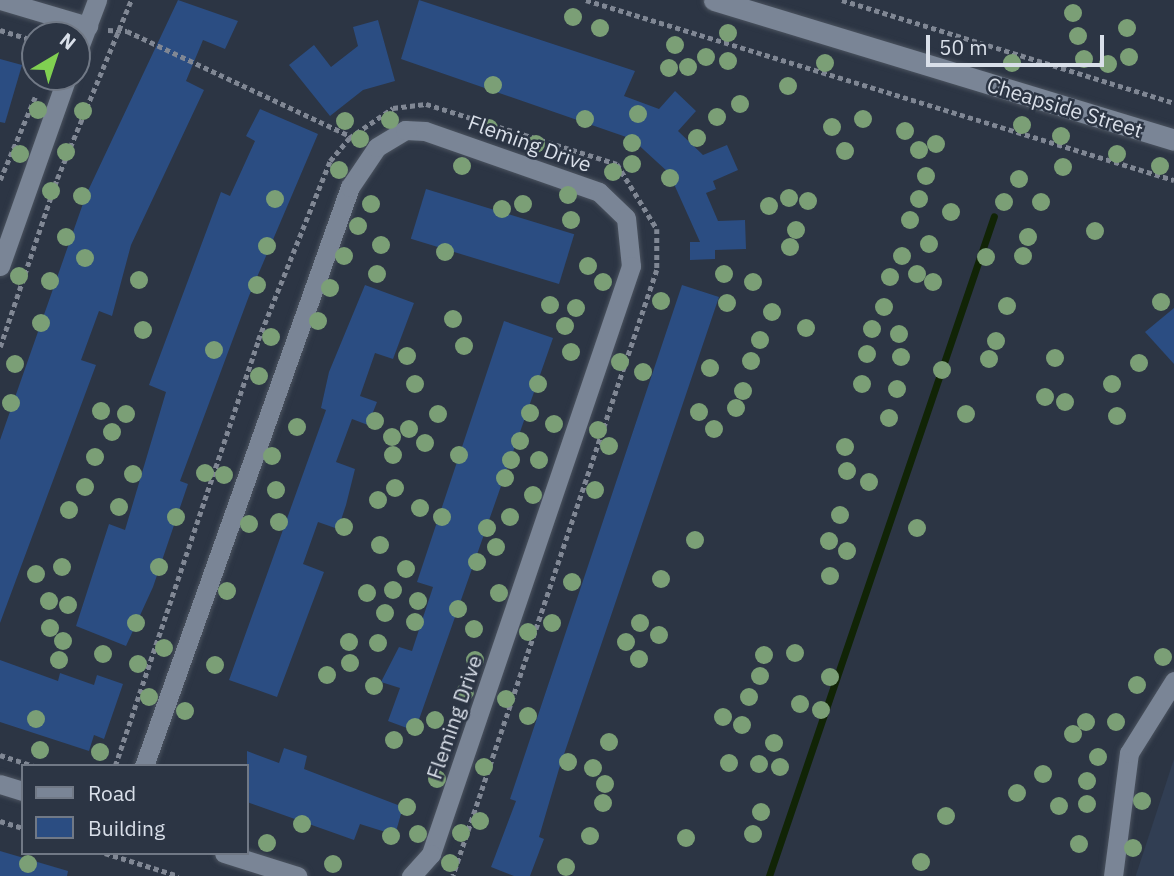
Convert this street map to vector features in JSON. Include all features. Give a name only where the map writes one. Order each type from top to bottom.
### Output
[{"type":"street","points":[[0,0],[71,21]]},
{"type":"street","points":[[90,21],[97,0]]},
{"type":"street","name":"Cheapside Street","points":[[714,0],[1174,140]]},
{"type":"street","points":[[0,266],[62,91]]},
{"type":"street","name":"Fleming Drive","points":[[145,764],[350,187],[377,147],[405,130],[425,131],[599,192],[626,218],[631,265],[432,854],[411,876]]},
{"type":"street","points":[[1112,876],[1129,753],[1174,681]]},
{"type":"street","points":[[0,784],[21,790]]},
{"type":"street","points":[[230,855],[297,876]]},
{"type":"path","points":[[0,346],[57,178],[131,0]]},
{"type":"path","points":[[586,0],[1174,180]]},
{"type":"path","points":[[842,0],[1174,103]]},
{"type":"path","points":[[0,30],[21,37]]},
{"type":"path","points":[[108,30],[119,30],[349,138],[363,141]]},
{"type":"path","points":[[0,180],[38,91]]},
{"type":"path","points":[[116,764],[258,340],[330,162],[349,138],[393,108],[426,104],[617,164],[657,229],[657,270],[453,876],[441,870]]},
{"type":"path","points":[[0,755],[27,764]]},
{"type":"path","points":[[0,821],[21,827]]},
{"type":"path","points":[[111,855],[178,876]]},
{"type":"shaded area","points":[[1174,759],[1174,876],[1136,876],[1136,875]]},
{"type":"building","points":[[178,0],[238,21],[225,49],[203,40],[186,81],[204,90],[131,245],[112,316],[99,311],[81,360],[96,365],[0,623],[0,440],[86,195]]},
{"type":"building","points":[[419,0],[635,71],[624,96],[659,109],[675,91],[696,111],[678,131],[703,155],[727,145],[738,170],[713,181],[716,189],[706,193],[718,221],[745,220],[746,249],[715,250],[715,259],[690,260],[690,242],[700,242],[669,173],[632,139],[401,59]]},
{"type":"building","points":[[378,20],[395,81],[363,90],[330,116],[289,65],[314,45],[331,67],[358,46],[353,27]]},
{"type":"building","points":[[0,59],[21,65],[21,68],[5,123],[0,122]]},
{"type":"building","points":[[260,109],[318,134],[249,296],[180,481],[188,484],[153,587],[126,646],[76,626],[109,524],[125,530],[166,392],[149,385],[221,192],[230,196],[255,141],[246,136]]},
{"type":"building","points":[[426,189],[574,234],[559,284],[411,239]]},
{"type":"building","points":[[365,285],[414,303],[393,359],[375,353],[360,396],[377,402],[368,425],[352,419],[336,462],[355,469],[346,505],[338,529],[318,522],[303,564],[324,572],[277,697],[229,680],[326,410],[321,408],[329,372]]},
{"type":"building","points":[[682,285],[719,297],[559,769],[539,837],[544,839],[530,876],[514,876],[491,867],[516,801],[510,799]]},
{"type":"building","points":[[1174,308],[1174,364],[1145,332]]},
{"type":"building","points":[[504,321],[553,338],[415,731],[388,721],[400,688],[381,682],[399,647],[412,651],[433,587],[417,582]]},
{"type":"building","points":[[0,660],[58,681],[60,673],[94,685],[97,675],[123,684],[104,739],[94,735],[89,751],[0,722]]},
{"type":"building","points":[[284,748],[307,756],[304,769],[403,807],[395,835],[360,824],[354,840],[248,802],[247,751],[279,763]]},
{"type":"building","points":[[0,851],[68,871],[67,876],[0,876]]},
{"type":"waterway","points":[[769,876],[994,216]]}]
